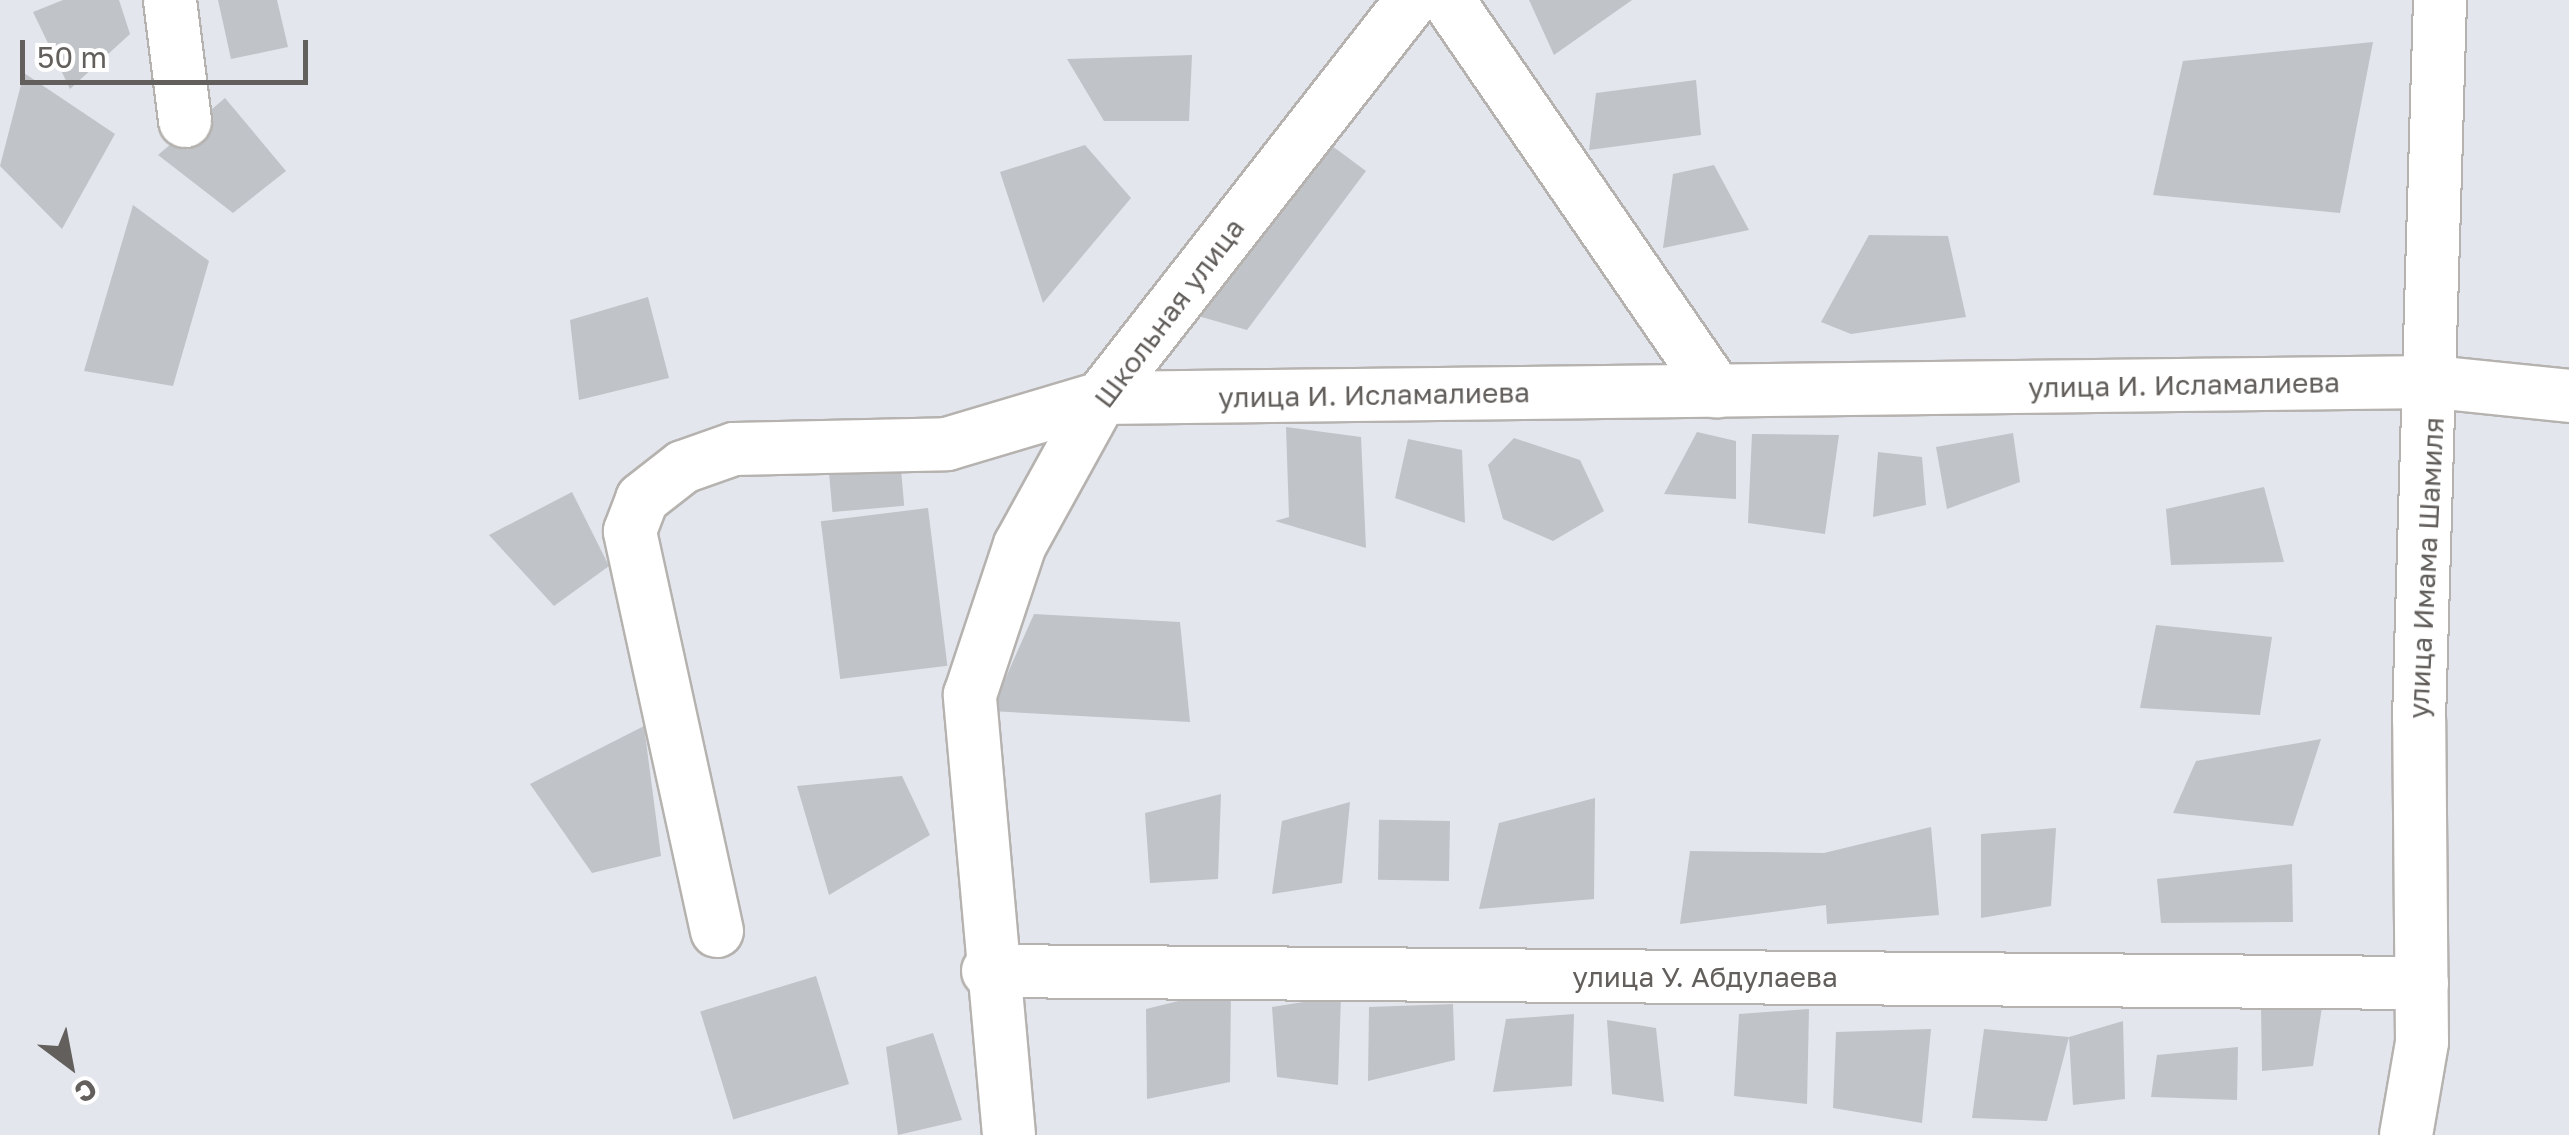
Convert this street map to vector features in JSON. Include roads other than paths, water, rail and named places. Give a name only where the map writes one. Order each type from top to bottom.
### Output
[{"type":"street","points":[[170,0],[185,121]]},
{"type":"street","name":"Школьная улица","points":[[1009,1135],[988,971],[970,696],[1020,545],[1101,398],[1412,0]]},
{"type":"street","points":[[1448,0],[1717,391]]},
{"type":"street","name":"улица Имама Шамиля","points":[[2406,1135],[2422,984],[2419,720],[2434,382],[2440,0]]},
{"type":"street","name":"улица И. Исламалиева","points":[[717,931],[630,531],[642,499],[683,466],[734,450],[947,444],[1101,398],[2434,382],[2569,396]]},
{"type":"street","name":"улица У. Абдулаева","points":[[988,971],[2422,984]]}]
